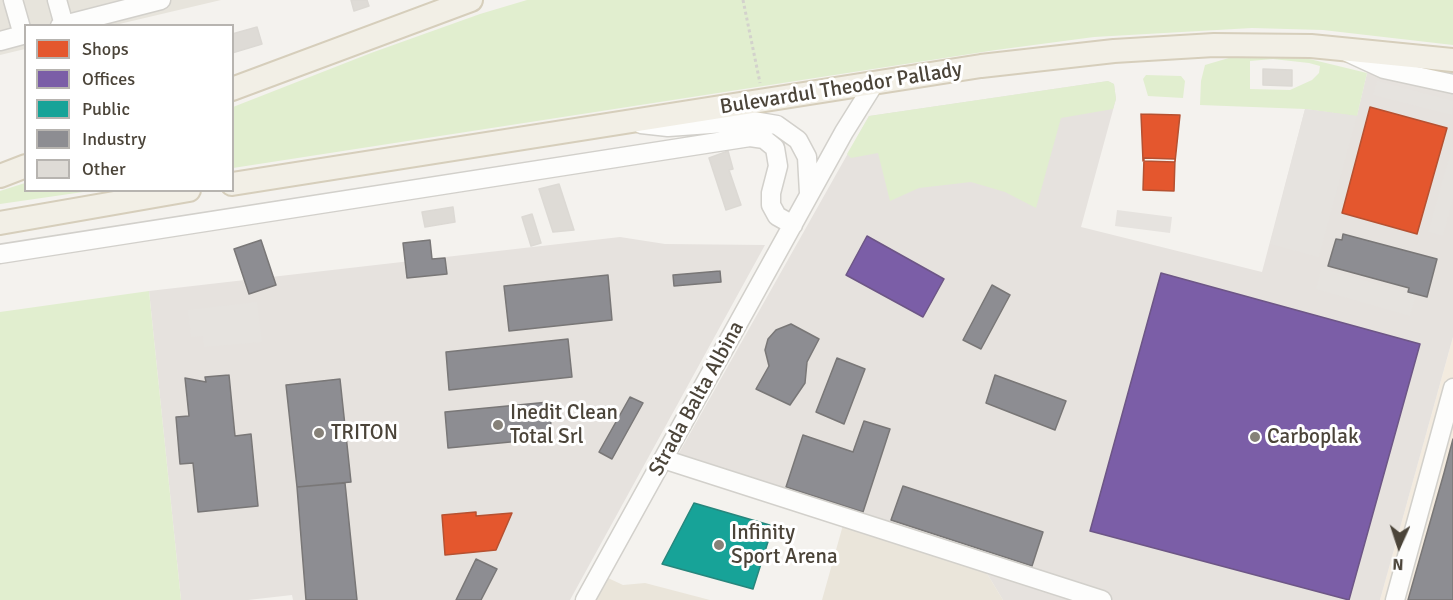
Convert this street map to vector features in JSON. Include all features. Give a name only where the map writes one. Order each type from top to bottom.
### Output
[{"type":"main road","points":[[234,88],[471,0]]},
{"type":"main road","name":"Bulevardul Theodor Pallady","points":[[234,183],[635,123],[981,66],[1114,51],[1237,45],[1341,48],[1453,60]]},
{"type":"main road","points":[[0,167],[24,160]]},
{"type":"main road","points":[[0,176],[24,167]]},
{"type":"main road","points":[[0,224],[177,192]]},
{"type":"main road","points":[[0,212],[130,200]]},
{"type":"street","points":[[0,41],[24,34],[14,0]]},
{"type":"street","points":[[57,0],[62,24]]},
{"type":"street","points":[[66,24],[161,0]]},
{"type":"street","points":[[1341,48],[1383,69],[1453,84]]},
{"type":"street","name":"Strada Balta Albina","points":[[585,600],[808,198],[874,84]]},
{"type":"street","name":"Strada Balta Albina","points":[[635,123],[668,127],[753,121],[777,125],[798,140],[807,157],[810,180],[808,198]]},
{"type":"street","points":[[0,254],[750,137],[764,139],[775,147],[778,166],[771,193],[771,205],[777,216],[793,225]]},
{"type":"street","points":[[1395,600],[1453,388]]},
{"type":"street","points":[[663,459],[1102,600]]},
{"type":"path","points":[[743,0],[764,102]]},
{"type":"shaded area","points":[[0,0],[221,0],[119,24],[24,24],[24,49],[0,55]]},
{"type":"shaded area","points":[[1367,73],[1453,91],[1453,337],[1380,600],[1003,600],[986,572],[670,469],[869,116],[1108,81],[1114,84],[1116,99],[1081,227],[1262,272],[1305,109],[1357,115]]},
{"type":"shaded area","points":[[1377,81],[1453,101],[1452,115],[1373,95]]},
{"type":"shaded area","points":[[1305,109],[1357,116],[1319,257],[1270,244]]},
{"type":"shaded area","points":[[1453,143],[1453,199],[1443,236],[1428,232]]},
{"type":"shaded area","points":[[1117,210],[1172,217],[1170,233],[1115,226]]},
{"type":"shaded area","points":[[620,237],[665,244],[765,245],[570,600],[293,600],[292,595],[248,600],[181,600],[149,291]]},
{"type":"shaded area","points":[[1321,268],[1416,295],[1410,316],[1316,289]]},
{"type":"shaded area","points":[[257,302],[262,342],[204,347],[203,336],[191,337],[188,310]]},
{"type":"shaded area","points":[[1453,337],[1453,600],[1380,600]]},
{"type":"shaded area","points":[[843,525],[986,572],[1003,600],[822,600]]},
{"type":"shaded area","points":[[608,578],[623,585],[645,583],[710,600],[596,600]]},
{"type":"green space","points":[[527,0],[1453,0],[1453,45],[1323,30],[1252,28],[1094,37],[996,50],[234,168],[234,107],[371,53],[480,14]]},
{"type":"green space","points":[[1239,55],[1297,56],[1367,73],[1357,116],[1305,109],[1200,105],[1201,81],[1205,65]],"holes":[[[1273,59],[1320,66],[1319,73],[1312,80],[1290,90],[1250,89],[1250,61]]]},
{"type":"green space","points":[[1146,75],[1181,76],[1185,81],[1183,98],[1148,96],[1143,79]]},
{"type":"green space","points":[[1108,81],[1114,84],[1116,99],[1113,109],[1061,118],[1036,208],[1005,192],[971,182],[919,188],[890,201],[878,153],[851,158],[847,154],[869,116]]},
{"type":"green space","points":[[24,183],[24,192],[83,192],[0,204],[0,191]]},
{"type":"green space","points":[[149,291],[181,600],[0,600],[0,312]]},
{"type":"building: Shops","points":[[1370,107],[1447,128],[1417,234],[1342,213]]},
{"type":"building: Shops","points":[[1141,114],[1180,115],[1175,162],[1143,161]]},
{"type":"building: Shops","points":[[1144,158],[1175,159],[1174,191],[1143,190]]},
{"type":"building: Shops","points":[[476,512],[476,516],[512,513],[496,550],[445,555],[442,515]]},
{"type":"building: Offices","points":[[867,236],[944,279],[923,317],[846,275]]},
{"type":"building: Offices","name":"Carboplak","points":[[1161,273],[1420,344],[1349,600],[1090,531]]},
{"type":"building: Public","name":"Infinity Sport Arena","points":[[694,503],[773,526],[753,589],[662,564]]},
{"type":"building: Industry","points":[[1343,234],[1437,259],[1427,297],[1408,292],[1409,288],[1328,266],[1336,239],[1342,240]]},
{"type":"building: Industry","points":[[261,240],[276,285],[249,294],[234,249]]},
{"type":"building: Industry","points":[[430,240],[432,259],[445,258],[447,274],[407,278],[403,243]]},
{"type":"building: Industry","points":[[720,271],[721,282],[674,286],[673,275]]},
{"type":"building: Industry","points":[[608,275],[612,320],[509,331],[504,286]]},
{"type":"building: Industry","points":[[992,285],[1010,295],[981,349],[963,340]]},
{"type":"building: Industry","points":[[791,324],[819,339],[807,362],[805,383],[790,405],[756,389],[769,366],[765,350],[768,339],[776,330]]},
{"type":"building: Industry","points":[[568,339],[572,377],[449,390],[446,352]]},
{"type":"building: Industry","points":[[837,358],[865,369],[844,424],[816,412]]},
{"type":"building: Industry","points":[[229,375],[235,436],[251,434],[258,506],[198,512],[193,463],[180,464],[176,417],[189,416],[185,378],[206,382],[205,377]]},
{"type":"building: Industry","points":[[995,375],[1066,401],[1055,430],[986,403]]},
{"type":"building: Industry","name":"TRITON","points":[[340,379],[351,482],[297,487],[286,385]]},
{"type":"building: Industry","points":[[630,397],[643,403],[612,459],[599,452]]},
{"type":"building: Industry","name":"Inedit Clean Total Srl","points":[[549,402],[552,438],[448,448],[445,412]]},
{"type":"building: Industry","points":[[864,421],[890,429],[863,512],[786,487],[803,435],[853,452]]},
{"type":"building: Industry","points":[[1453,439],[1453,600],[1408,600],[1444,473]]},
{"type":"building: Industry","points":[[345,483],[357,600],[306,600],[297,487]]},
{"type":"building: Industry","points":[[903,486],[1043,532],[1032,566],[891,520]]},
{"type":"building: Industry","points":[[476,559],[497,569],[481,600],[456,600]]},
{"type":"building: Other","points":[[351,0],[367,0],[369,6],[354,11]]},
{"type":"building: Other","points":[[257,27],[262,44],[234,52],[234,33]]},
{"type":"building: Other","points":[[1263,69],[1292,70],[1292,86],[1263,85]]},
{"type":"building: Other","points":[[728,151],[733,169],[729,170],[741,205],[726,210],[709,158]]},
{"type":"building: Other","points":[[559,184],[574,230],[553,232],[539,189]]},
{"type":"building: Other","points":[[453,207],[455,222],[425,227],[422,212]]},
{"type":"building: Other","points":[[532,214],[541,243],[531,246],[522,217]]},
{"type":"place","name":"Inedit Clean Total Srl","points":[[498,425]]},
{"type":"place","name":"TRITON","points":[[319,433]]},
{"type":"place","name":"Carboplak","points":[[1255,437]]},
{"type":"place","name":"Infinity Sport Arena","points":[[719,545]]}]
